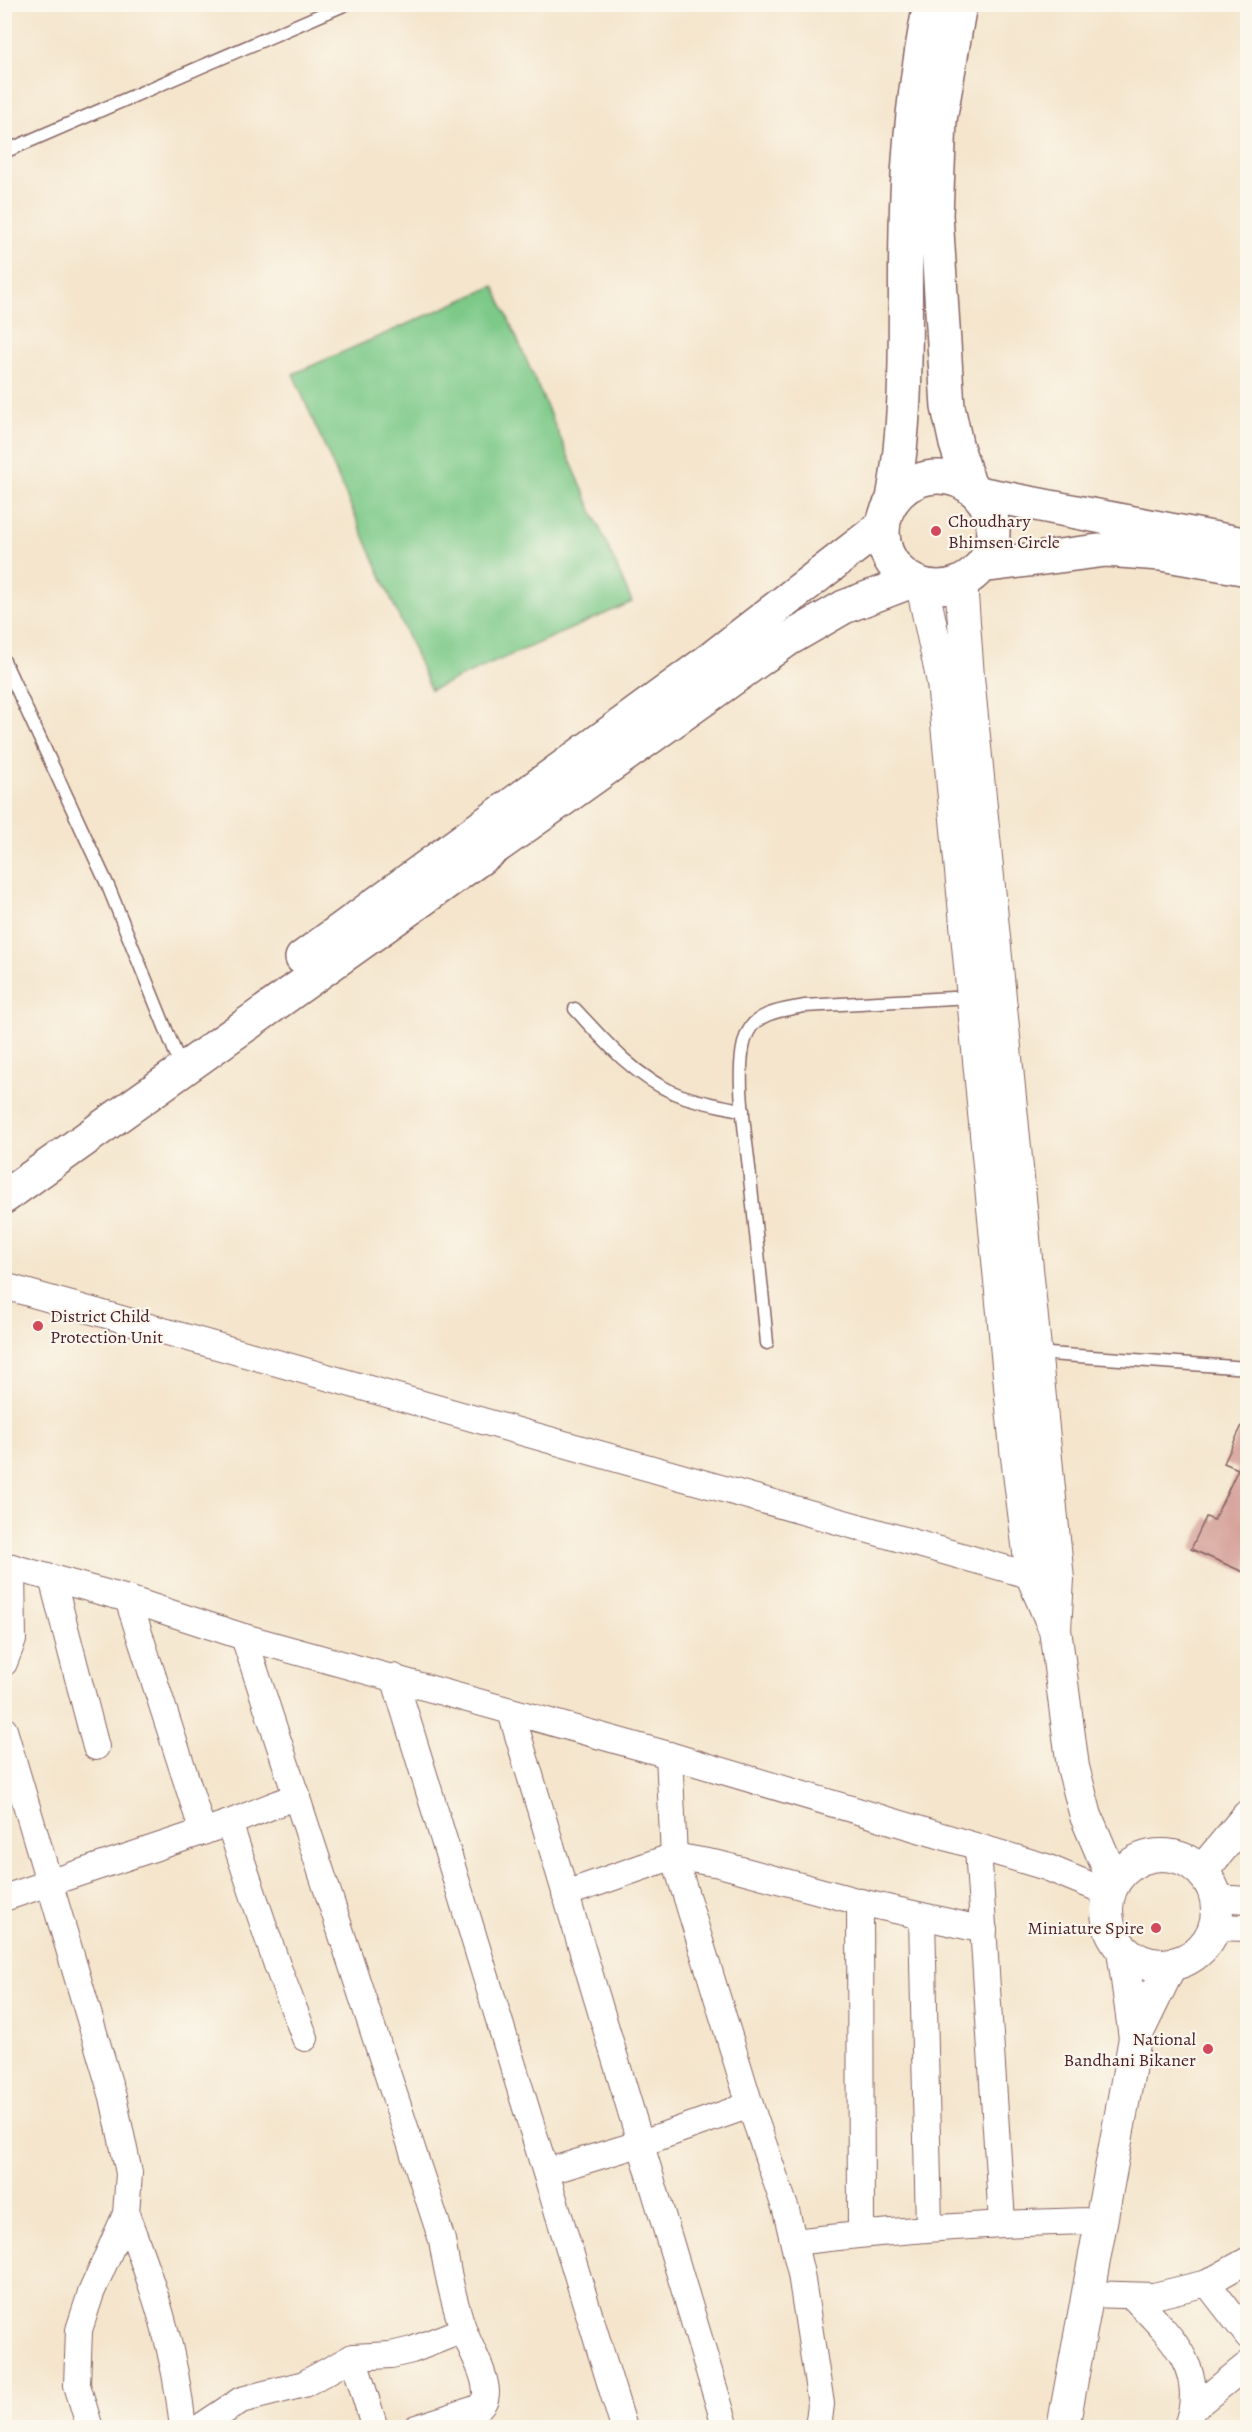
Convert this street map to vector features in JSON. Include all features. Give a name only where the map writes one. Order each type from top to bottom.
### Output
[{"type":"main road","points":[[930,4],[921,54],[908,177],[907,327],[902,442],[888,512],[886,551],[893,565],[917,583],[941,587],[971,574],[1106,550],[1161,555],[1248,569]]},
{"type":"main road","points":[[960,4],[940,120],[936,215],[948,406],[956,444],[974,490],[986,505],[993,533],[990,550],[971,574]]},
{"type":"main road","points":[[4,1197],[521,800],[708,661],[888,512],[909,484],[940,476],[954,479],[974,490],[1248,544]]},
{"type":"main road","points":[[4,1169],[179,1061],[787,640],[844,607],[917,583]]},
{"type":"street","points":[[971,574],[968,677],[1034,1353],[1045,1578]]},
{"type":"street","points":[[917,583],[943,682],[1016,1449],[1055,1629],[1073,1767],[1086,1815],[1111,1888],[1107,1917],[1115,1940],[1123,1950],[1144,1962],[1171,1964],[1198,1952],[1208,1941],[1211,1896],[1248,1816]]},
{"type":"street","points":[[4,1286],[1045,1578]]},
{"type":"street","points":[[4,1663],[13,1640],[8,1566],[128,1599],[244,1637],[669,1755],[1111,1888]]},
{"type":"street","points":[[52,1578],[96,1747]]},
{"type":"street","points":[[128,1599],[203,1832]]},
{"type":"street","points":[[244,1637],[442,2240],[449,2281],[463,2330],[484,2382],[484,2402],[478,2408],[416,2427]]},
{"type":"street","points":[[394,1677],[624,2427]]},
{"type":"street","points":[[511,1712],[565,1894],[593,1979],[639,2144],[726,2427]]},
{"type":"street","points":[[4,1730],[113,2097],[129,2173],[126,2214],[91,2293],[79,2330],[77,2385],[90,2427]]},
{"type":"street","points":[[669,1755],[674,1856],[750,2105],[786,2210],[801,2274],[821,2404],[818,2427]]},
{"type":"street","points":[[4,1898],[229,1823],[297,1796]]},
{"type":"street","points":[[229,1823],[277,1965],[305,2038]]},
{"type":"street","points":[[978,1848],[1002,2222]]},
{"type":"street","points":[[1211,1896],[1248,1850]]},
{"type":"street","points":[[1111,1888],[1133,1863],[1146,1856],[1161,1854],[1183,1859],[1211,1896],[1248,1928]]},
{"type":"street","points":[[565,1894],[674,1856],[718,1864],[860,1902],[984,1930]]},
{"type":"street","points":[[1211,1896],[1248,1900]]},
{"type":"street","points":[[860,1902],[861,2234]]},
{"type":"street","points":[[922,1917],[929,2227]]},
{"type":"street","points":[[1123,1950],[1135,2038]]},
{"type":"street","points":[[1063,2427],[1135,2038],[1171,1964]]},
{"type":"street","points":[[546,2172],[639,2144],[750,2105]]},
{"type":"street","points":[[126,2214],[157,2294],[168,2336],[183,2427]]},
{"type":"street","points":[[794,2242],[929,2227],[1002,2222],[1102,2221]]},
{"type":"street","points":[[1088,2294],[1154,2296],[1206,2283],[1248,2260]]},
{"type":"street","points":[[1206,2283],[1248,2336]]},
{"type":"street","points":[[1132,2296],[1157,2322],[1187,2364],[1194,2387],[1190,2417]]},
{"type":"street","points":[[199,2427],[241,2400],[304,2384],[353,2357],[391,2355],[412,2350],[463,2330]]},
{"type":"street","points":[[353,2357],[375,2427]]},
{"type":"street","points":[[1190,2417],[1248,2364]]},
{"type":"lane","points":[[4,152],[346,4]]},
{"type":"lane","points":[[4,661],[108,886],[179,1061]]},
{"type":"lane","points":[[767,1343],[743,1111],[743,1047],[748,1030],[760,1018],[778,1011],[804,1006],[974,997]]},
{"type":"lane","points":[[574,1009],[618,1054],[646,1078],[673,1093],[743,1111]]},
{"type":"lane","points":[[1034,1353],[1248,1368]]},
{"type":"green space","points":[[494,286],[632,602],[431,690],[293,374]]},
{"type":"building","points":[[1248,1413],[1248,1574],[1191,1549],[1206,1517],[1214,1520],[1238,1469],[1224,1463]]},
{"type":"place","name":"Choudhary Bhimsen Circle","points":[[936,531]]},
{"type":"place","name":"District Child Protection Unit","points":[[38,1326]]},
{"type":"place","name":"Miniature Spire","points":[[1156,1928]]},
{"type":"place","name":"National Bandhani Bikaner","points":[[1208,2049]]}]
